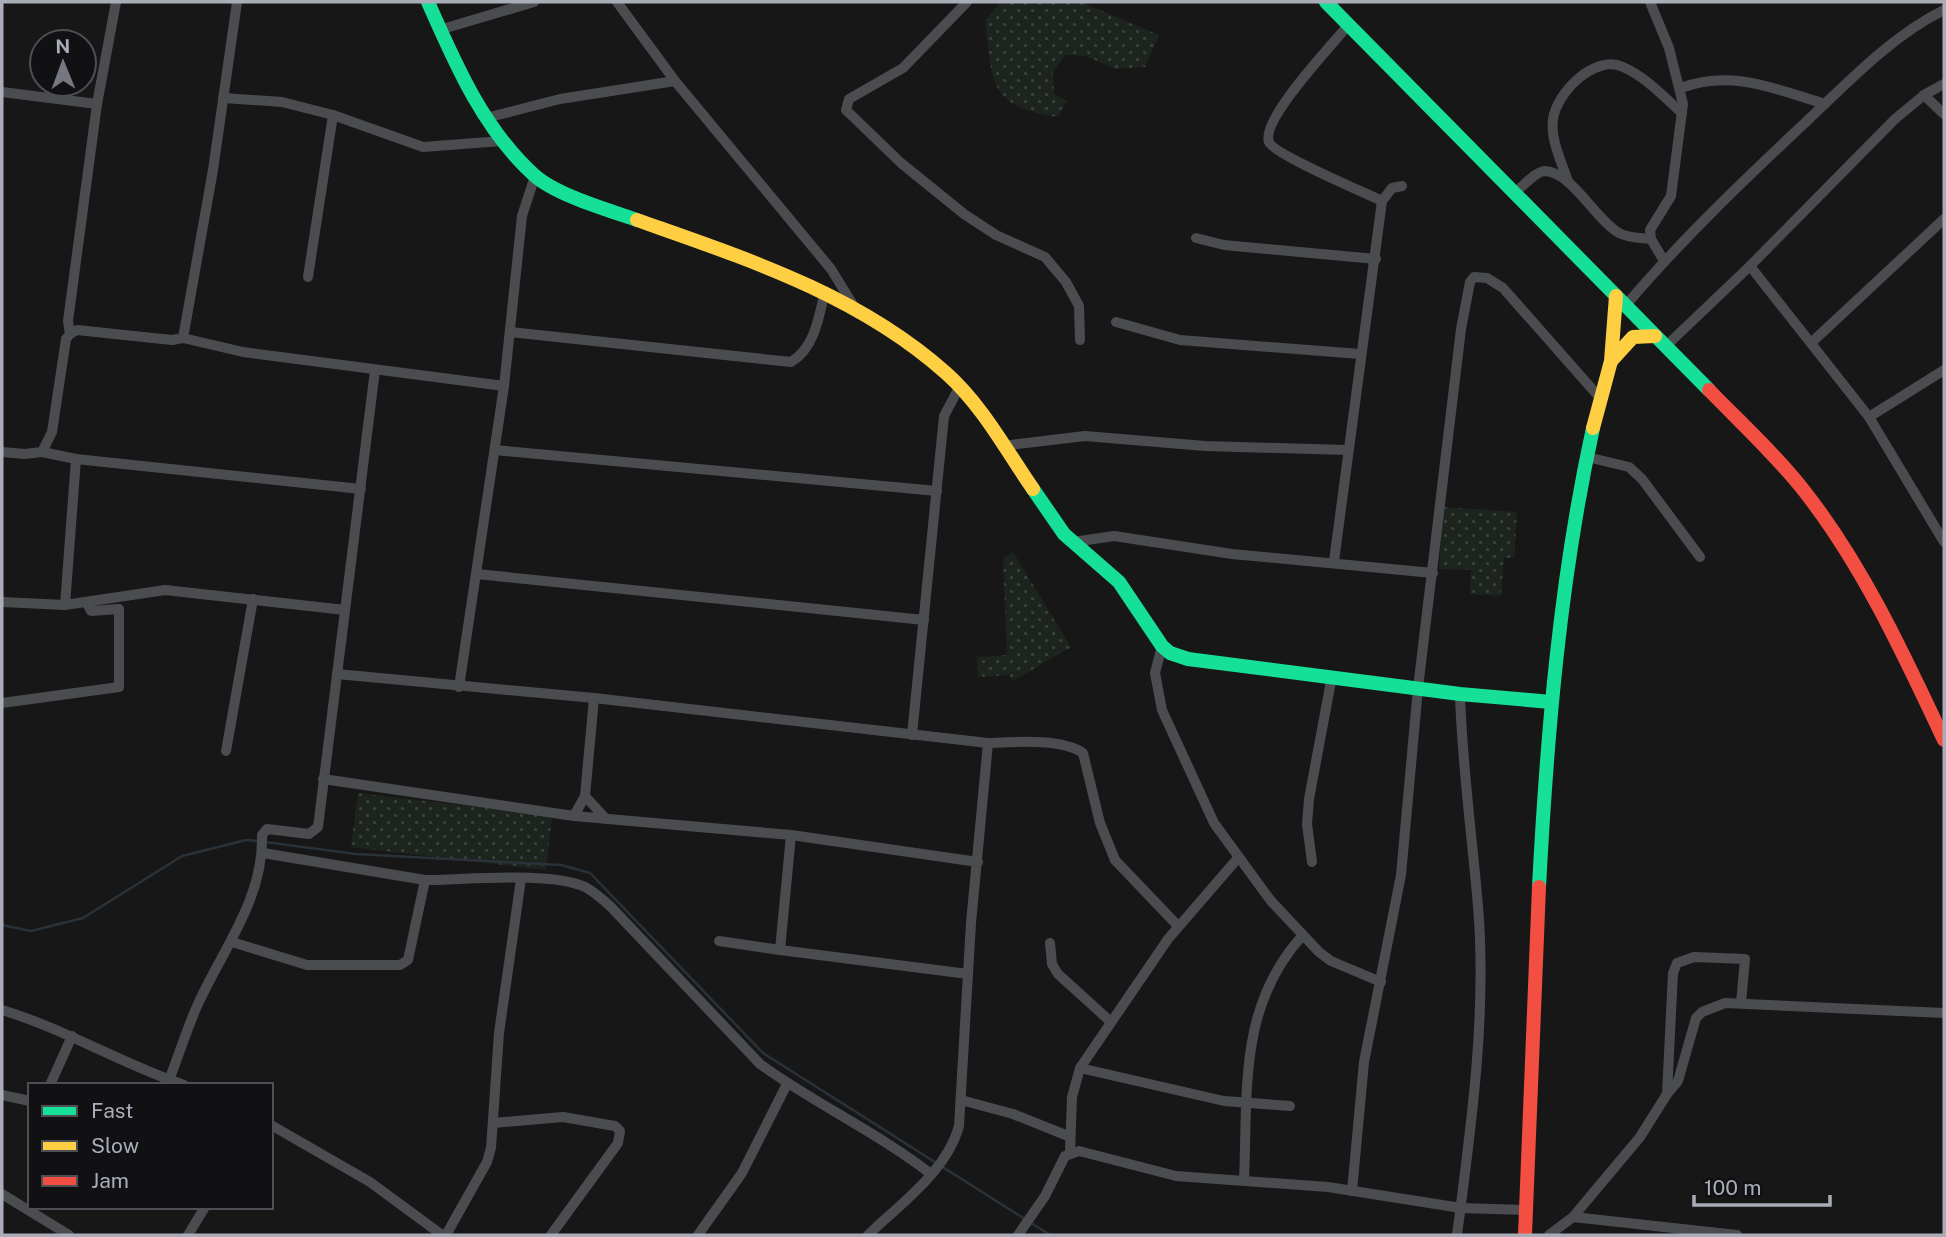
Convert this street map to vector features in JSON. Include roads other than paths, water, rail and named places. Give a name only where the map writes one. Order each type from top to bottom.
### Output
[{"type":"street","points":[[70,334],[68,321],[97,104],[116,2]]},
{"type":"street","points":[[183,338],[237,2]]},
{"type":"street","points":[[428,2],[439,30],[486,118],[502,141],[535,176],[595,206],[731,253],[825,291],[855,308],[960,386],[1073,542],[1119,582],[1162,646],[1170,653],[1188,659],[1460,694],[1551,702]]},
{"type":"street","points":[[439,30],[534,2]]},
{"type":"street","points":[[617,2],[675,81],[831,269],[855,308]]},
{"type":"street","points":[[967,2],[903,68],[849,99],[846,110],[901,163],[964,214],[996,235],[1045,257],[1066,282],[1079,306],[1080,340]]},
{"type":"street","points":[[1325,2],[1762,444],[1821,513],[1877,602],[1944,740]]},
{"type":"street","points":[[1650,2],[1670,48],[1681,89],[1682,113],[1671,196],[1653,222],[1651,239],[1664,261]]},
{"type":"street","points":[[1525,1235],[1534,956],[1551,702],[1572,543],[1587,457],[1611,361],[1621,301],[1825,104],[1898,39],[1944,10]]},
{"type":"street","points":[[1349,24],[1284,103],[1268,133],[1268,141],[1272,147],[1382,201]]},
{"type":"street","points":[[1568,182],[1555,140],[1553,120],[1560,101],[1594,66],[1623,66],[1645,80],[1682,113]]},
{"type":"street","points":[[1681,89],[1707,80],[1736,79],[1825,104]]},
{"type":"street","points":[[486,118],[560,99],[675,81]]},
{"type":"street","points":[[1611,361],[1633,337],[1660,341],[1750,266],[1895,119],[1924,95],[1944,84]]},
{"type":"street","points":[[2,92],[97,104]]},
{"type":"street","points":[[1924,95],[1944,114]]},
{"type":"street","points":[[223,98],[282,102],[333,114],[423,147],[502,141]]},
{"type":"street","points":[[308,277],[333,114]]},
{"type":"street","points":[[1515,193],[1541,172],[1547,171],[1568,182],[1609,226],[1629,237],[1651,239]]},
{"type":"street","points":[[459,687],[504,386],[522,216],[535,176]]},
{"type":"street","points":[[1334,561],[1382,201],[1392,188],[1402,186]]},
{"type":"street","points":[[1811,343],[1944,219]]},
{"type":"street","points":[[1196,238],[1224,245],[1376,259]]},
{"type":"street","points":[[1750,266],[1868,417],[1944,542]]},
{"type":"street","points":[[1352,1191],[1364,1062],[1401,875],[1418,688],[1461,329],[1470,282],[1475,277],[1487,278],[1503,288],[1600,398]]},
{"type":"street","points":[[510,332],[791,362],[802,355],[815,331],[825,291]]},
{"type":"street","points":[[1116,322],[1180,340],[1360,354]]},
{"type":"street","points":[[42,452],[52,432],[66,340],[77,330],[172,340],[183,338],[243,352],[504,386]]},
{"type":"street","points":[[169,1080],[198,1005],[232,942],[257,880],[267,829],[314,832],[318,827],[374,370]]},
{"type":"street","points":[[1868,417],[1944,370]]},
{"type":"street","points":[[912,735],[944,416],[960,386]]},
{"type":"street","points":[[1002,446],[1086,436],[1205,446],[1347,450]]},
{"type":"street","points":[[495,450],[937,491]]},
{"type":"street","points":[[2,452],[42,452],[76,459],[360,489]]},
{"type":"street","points":[[1587,457],[1629,467],[1642,479],[1700,557]]},
{"type":"street","points":[[65,605],[76,459]]},
{"type":"street","points":[[1073,542],[1114,536],[1209,552],[1334,561],[1433,573]]},
{"type":"street","points":[[477,574],[924,620]]},
{"type":"street","points":[[2,602],[65,605],[165,590],[345,610]]},
{"type":"street","points":[[226,751],[253,598]]},
{"type":"street","points":[[2,703],[119,687],[119,609],[90,611],[87,603]]},
{"type":"street","points":[[1162,646],[1155,673],[1162,710],[1214,823],[1238,858],[1302,936],[1331,961],[1381,982]]},
{"type":"street","points":[[337,674],[594,698],[988,743],[1037,743],[1076,748],[1083,752],[1100,823],[1115,860],[1178,926]]},
{"type":"street","points":[[1312,862],[1307,824],[1309,799],[1332,676]]},
{"type":"street","points":[[1458,1235],[1475,1073],[1480,984],[1478,906],[1470,846],[1460,694]]},
{"type":"street","points":[[574,816],[585,796],[594,698]]},
{"type":"street","points":[[868,1235],[932,1172],[955,1140],[961,1100],[968,974],[988,743]]},
{"type":"street","points":[[323,779],[574,816],[791,835],[978,862]]},
{"type":"street","points":[[585,796],[606,819]]},
{"type":"street","points":[[780,950],[791,835]]},
{"type":"street","points":[[262,844],[425,880],[521,879],[576,883],[597,894],[760,1064],[787,1084],[904,1152],[932,1172]]},
{"type":"street","points":[[1070,1152],[1068,1136],[1072,1097],[1080,1069],[1178,926],[1238,858]]},
{"type":"street","points":[[273,1126],[370,1182],[438,1234],[487,1163],[493,1123],[499,1032],[521,879]]},
{"type":"street","points":[[232,942],[307,965],[403,964],[408,960],[425,880]]},
{"type":"street","points":[[1244,1181],[1249,1053],[1272,975],[1302,936]]},
{"type":"street","points":[[719,941],[968,974]]},
{"type":"street","points":[[1050,943],[1052,964],[1058,974],[1111,1022]]},
{"type":"street","points":[[1667,1094],[1672,973],[1677,963],[1694,957],[1745,959],[1741,1003]]},
{"type":"street","points":[[1549,1235],[1573,1217],[1640,1137],[1678,1081],[1696,1018],[1710,1007],[1741,1003],[1944,1013]]},
{"type":"street","points":[[2,1010],[72,1036],[121,1061],[178,1083]]},
{"type":"street","points":[[51,1083],[72,1036]]},
{"type":"street","points":[[1080,1069],[1171,1091],[1248,1104],[1290,1105]]},
{"type":"street","points":[[698,1235],[738,1180],[787,1084]]},
{"type":"street","points":[[2,1095],[28,1101]]},
{"type":"street","points":[[961,1100],[1013,1114],[1068,1136]]},
{"type":"street","points":[[493,1123],[563,1117],[615,1126],[620,1130],[618,1143],[551,1235]]},
{"type":"street","points":[[1021,1232],[1031,1219],[1065,1156],[1070,1152],[1088,1152],[1142,1169],[1176,1175],[1352,1191],[1461,1208],[1527,1210]]},
{"type":"street","points":[[2,1194],[69,1235]]},
{"type":"street","points":[[188,1235],[204,1209]]},
{"type":"street","points":[[1573,1217],[1737,1235]]},
{"type":"waterway","points":[[2,925],[31,931],[83,918],[182,856],[246,840],[258,841]]},
{"type":"waterway","points":[[265,842],[356,854],[561,865],[590,873],[763,1053],[1050,1235]]}]
